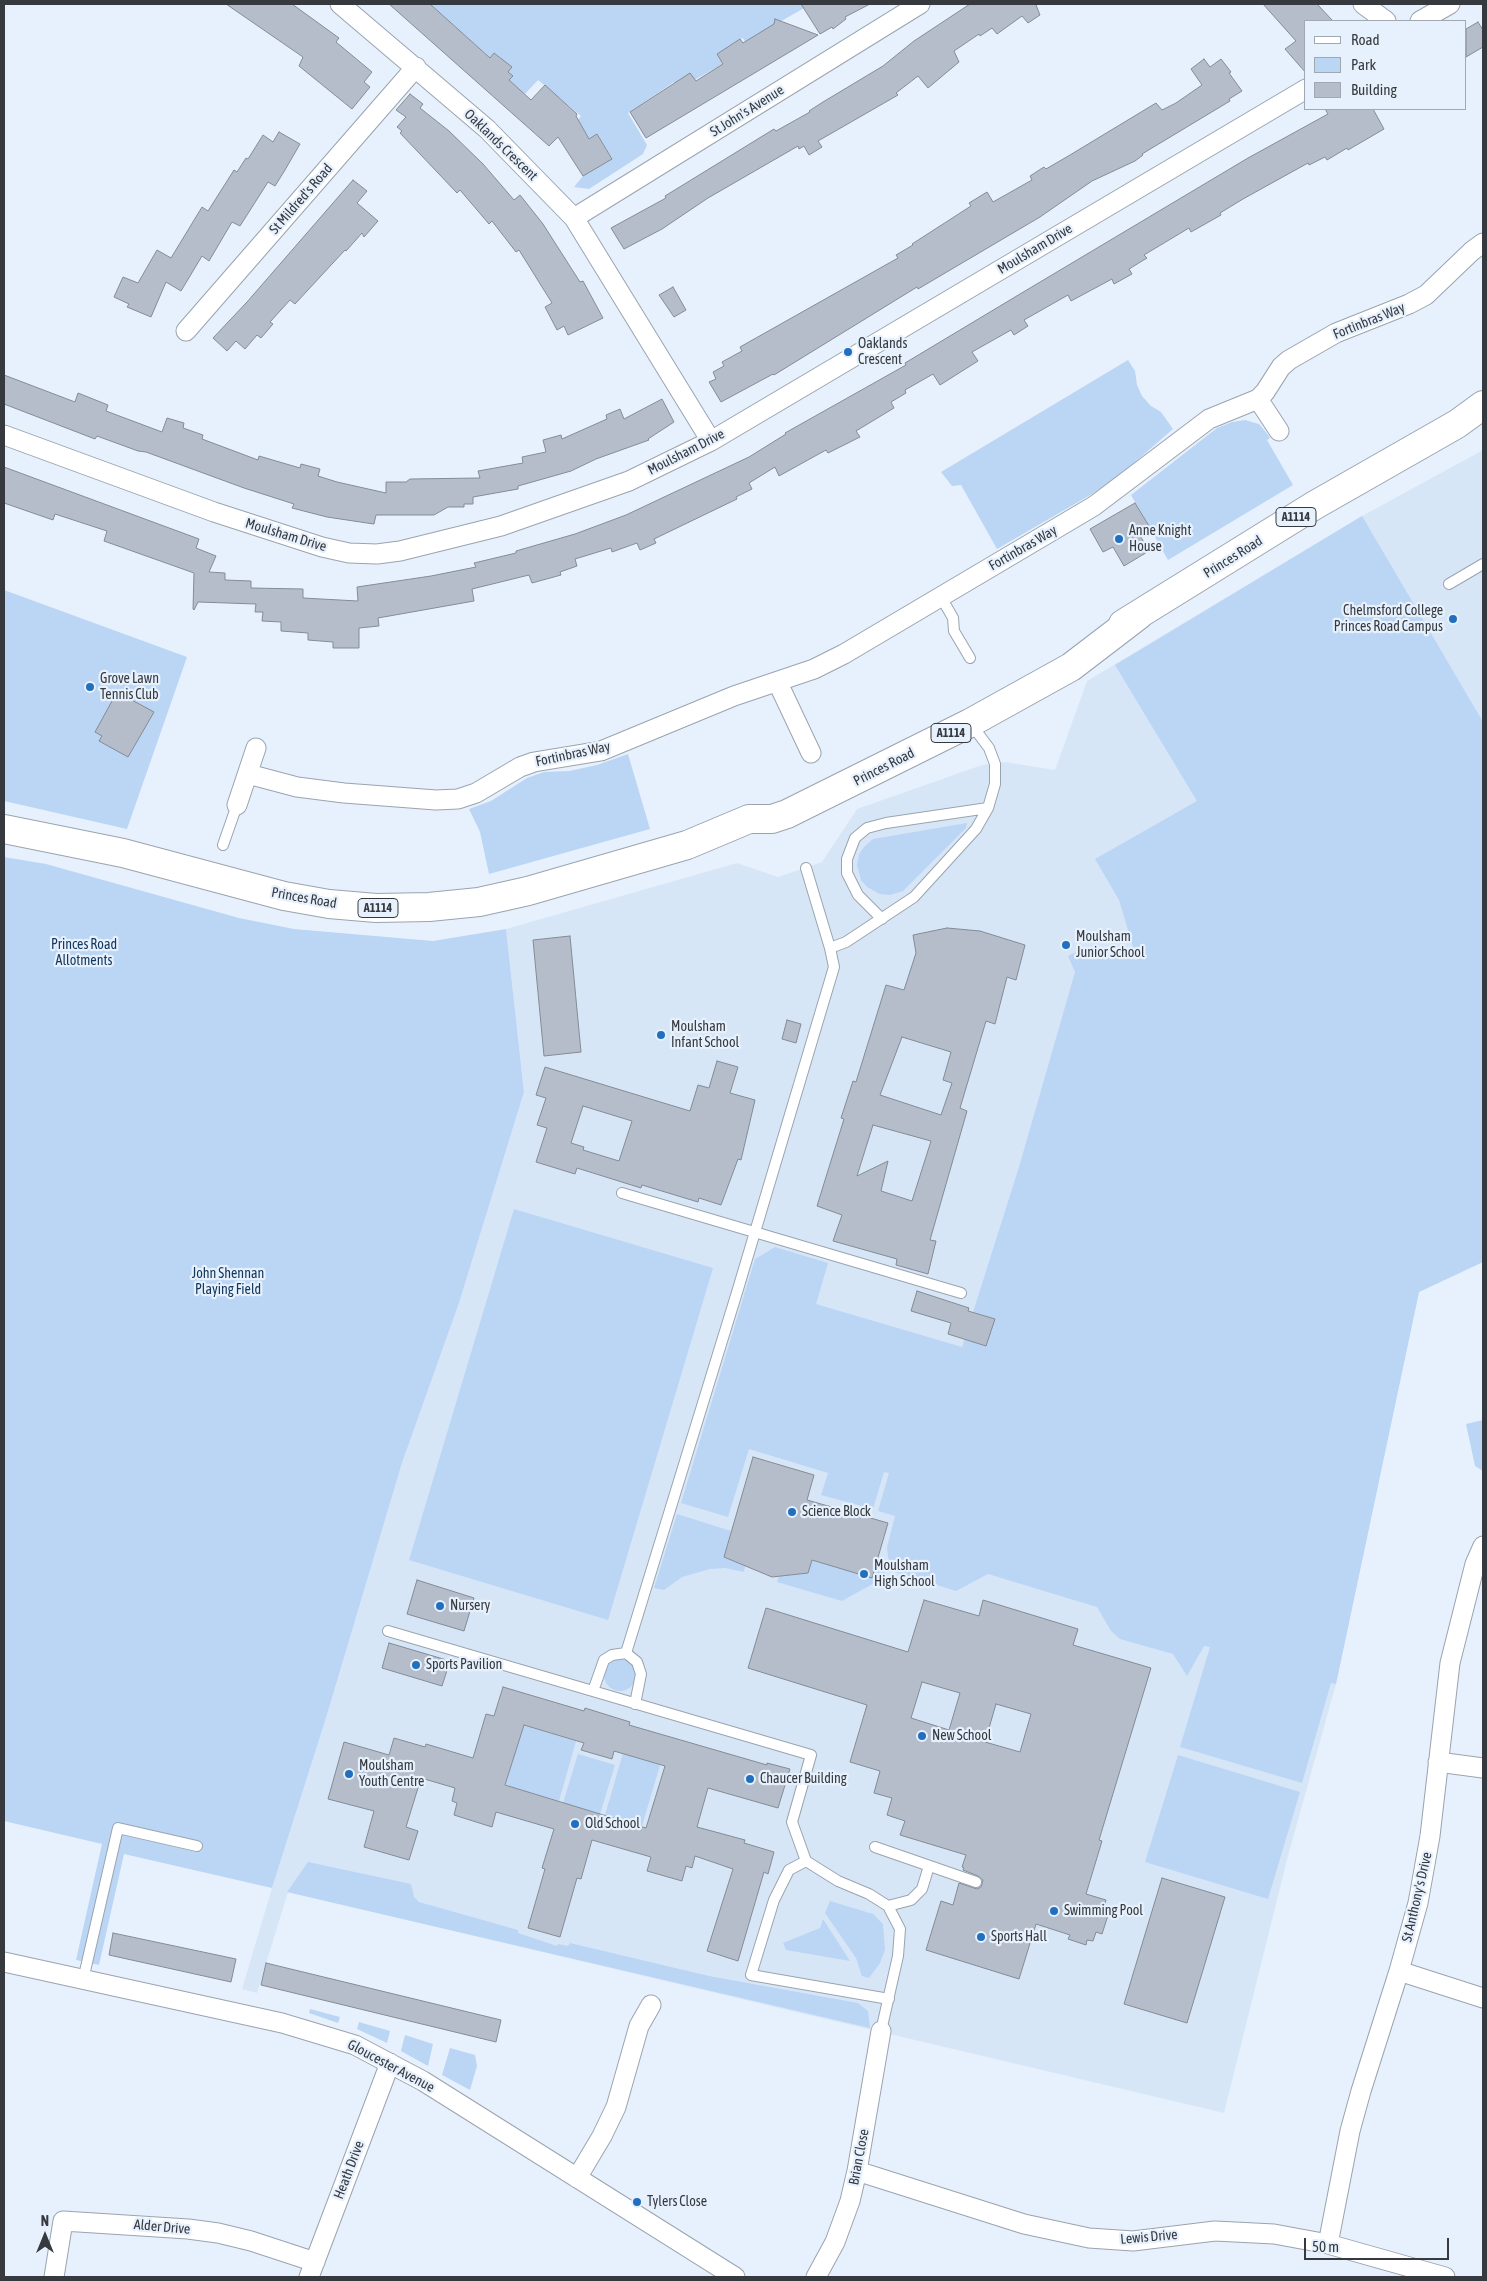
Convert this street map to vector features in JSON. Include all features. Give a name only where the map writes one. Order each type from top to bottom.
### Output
[{"type":"main road","name":"Princes Road","points":[[4,829],[123,853],[284,896],[330,904],[376,908],[429,907],[463,904],[528,891],[687,845],[748,819],[757,810],[811,785],[1059,659],[1139,615],[1315,506],[1457,424],[1483,406]]},
{"type":"main road","name":"Princes Road","points":[[1457,424],[1483,412]]},
{"type":"main road","name":"Princes Road","points":[[748,819],[772,820],[787,814],[970,723],[1071,667],[1139,615]]},
{"type":"street","name":"Oaklands Crescent","points":[[342,4],[487,129],[574,218],[711,441]]},
{"type":"street","name":"St John's Avenue","points":[[574,218],[920,4]]},
{"type":"street","points":[[1363,4],[1385,20]]},
{"type":"street","points":[[1422,20],[1450,4]]},
{"type":"street","name":"St Mildred's Road","points":[[186,330],[416,67]]},
{"type":"street","name":"Moulsham Drive","points":[[4,435],[214,512],[290,537],[349,553],[377,554],[423,546],[519,520],[629,481],[711,441],[1304,90]]},
{"type":"street","name":"Fortinbras Way","points":[[248,774],[297,787],[344,793],[436,800],[458,799],[476,793],[520,767],[534,762],[601,751],[727,699],[814,669],[844,654],[1094,506],[1209,419],[1258,399],[1265,392],[1281,367],[1289,360],[1336,333],[1409,304],[1426,295],[1472,251],[1483,243]]},
{"type":"street","points":[[1258,399],[1279,431]]},
{"type":"street","points":[[778,683],[811,754]]},
{"type":"street","points":[[237,805],[256,748]]},
{"type":"street","name":"St Anthony's Drive","points":[[1328,2244],[1358,2099],[1399,1971],[1418,1903],[1425,1865],[1450,1663],[1475,1564],[1483,1546]]},
{"type":"street","points":[[1438,1762],[1483,1768]]},
{"type":"street","name":"Gloucester Avenue","points":[[4,1962],[300,2027],[355,2045],[431,2086],[734,2277]]},
{"type":"street","points":[[1399,1971],[1483,1998]]},
{"type":"street","points":[[577,2178],[602,2136],[616,2107],[639,2026],[650,2005]]},
{"type":"street","name":"Brian Close","points":[[816,2277],[835,2242],[857,2171],[881,2031]]},
{"type":"street","name":"Heath Drive","points":[[312,2270],[390,2063]]},
{"type":"street","name":"Lewis Drive","points":[[857,2171],[1024,2224],[1089,2238],[1134,2241],[1189,2233],[1244,2231],[1274,2234],[1328,2244],[1445,2277]]},
{"type":"street","name":"Alder Drive","points":[[54,2277],[63,2221],[188,2229],[218,2233],[251,2241],[312,2270]]},
{"type":"lane","points":[[1449,584],[1483,564]]},
{"type":"lane","points":[[941,597],[953,618],[954,631],[970,658]]},
{"type":"lane","points":[[830,948],[846,942],[914,897],[976,830],[988,808],[995,784],[995,764],[989,748],[970,723]]},
{"type":"lane","points":[[223,845],[237,805]]},
{"type":"lane","points":[[882,919],[858,895],[847,873],[847,859],[855,838],[867,828],[886,823],[988,808]]},
{"type":"lane","points":[[626,1653],[834,967],[806,868]]},
{"type":"lane","points":[[622,1193],[961,1293]]},
{"type":"lane","points":[[388,1630],[811,1756],[792,1822],[806,1862],[838,1881],[869,1894],[888,1906],[900,1929],[898,1956],[881,2031]]},
{"type":"lane","points":[[592,1691],[604,1660],[612,1655],[626,1653],[637,1662],[641,1674],[635,1704]]},
{"type":"lane","points":[[83,1980],[118,1828],[197,1846]]},
{"type":"lane","points":[[875,1847],[976,1882]]},
{"type":"lane","points":[[806,1862],[789,1870],[774,1900],[751,1976],[889,1999]]},
{"type":"lane","points":[[888,1906],[911,1900],[922,1889],[929,1866]]},
{"type":"shaded area","name":"Moulsham High School","points":[[1483,450],[1483,1262],[1419,1292],[1336,1684],[1288,1856],[1224,2113],[288,1892],[257,1993],[242,1989],[402,1463],[459,1303],[524,1092],[506,929],[737,863],[778,877],[822,862],[857,809],[982,765],[1005,762],[1055,770],[1087,681],[1362,516]]},
{"type":"green space","points":[[430,4],[811,4],[745,42],[743,38],[717,54],[723,64],[678,89],[674,82],[628,113],[647,145],[643,154],[589,189],[574,187],[583,176],[612,158],[597,134],[589,139],[578,120],[581,116],[538,80],[525,94],[523,93],[492,66],[500,57],[494,53],[490,58]]},
{"type":"green space","points":[[1128,360],[1135,371],[1137,385],[1142,396],[1151,406],[1161,412],[1173,429],[1120,475],[1092,494],[997,549],[961,485],[952,486],[941,472]]},
{"type":"green space","points":[[1245,420],[1259,424],[1265,431],[1270,438],[1267,440],[1293,485],[1168,560],[1131,495],[1217,428],[1232,422]]},
{"type":"green space","points":[[1362,516],[1483,722],[1483,1262],[1419,1292],[1336,1684],[1331,1683],[1302,1783],[1180,1747],[1210,1647],[1204,1646],[1187,1676],[1173,1654],[1120,1639],[1111,1631],[1097,1607],[988,1574],[956,1591],[895,1572],[888,1557],[887,1547],[895,1516],[878,1511],[889,1473],[884,1472],[873,1509],[821,1495],[828,1473],[749,1449],[728,1517],[681,1503],[755,1259],[775,1247],[828,1263],[816,1304],[962,1347],[1019,1167],[1075,972],[1068,956],[1082,949],[1137,960],[1119,900],[1095,859],[1197,801],[1115,665]]},
{"type":"green space","name":"Grove Lawn Tennis Club","points":[[4,590],[187,657],[127,829],[4,801]]},
{"type":"green space","points":[[628,754],[650,829],[489,874],[480,832],[469,809],[491,801],[527,778],[544,772],[569,771],[597,765]]},
{"type":"green space","points":[[967,823],[966,828],[903,891],[890,895],[880,894],[867,887],[861,880],[857,865],[859,854],[873,839]]},
{"type":"green space","name":"John Shennan Playing Field","points":[[4,857],[46,864],[239,918],[294,929],[433,941],[506,929],[524,1092],[459,1303],[402,1463],[326,1718],[272,1888],[124,1854],[99,1965],[76,1960],[102,1844],[4,1821]]},
{"type":"green space","points":[[514,1209],[713,1268],[608,1620],[409,1560]]},
{"type":"green space","points":[[1483,1420],[1483,1471],[1475,1466],[1466,1424]]},
{"type":"green space","points":[[677,1514],[731,1531],[724,1557],[745,1566],[744,1572],[725,1568],[710,1569],[682,1577],[664,1590],[654,1588]]},
{"type":"green space","points":[[812,1560],[872,1578],[875,1565],[882,1567],[887,1576],[842,1601],[777,1582],[779,1576],[808,1573]]},
{"type":"green space","points":[[620,1659],[626,1660],[631,1664],[635,1669],[635,1681],[631,1686],[626,1690],[620,1691],[614,1690],[609,1686],[605,1681],[604,1675],[605,1669],[609,1664],[614,1660]]},
{"type":"green space","points":[[526,1726],[576,1741],[559,1801],[506,1784],[523,1727]]},
{"type":"green space","points":[[623,1753],[660,1765],[642,1826],[605,1815]]},
{"type":"green space","points":[[578,1754],[615,1765],[600,1814],[563,1803]]},
{"type":"green space","points":[[1178,1755],[1300,1792],[1268,1899],[1145,1862]]},
{"type":"green space","points":[[308,1862],[411,1884],[414,1897],[419,1902],[518,1930],[518,1933],[557,1946],[558,1944],[568,1946],[570,1943],[709,1976],[858,2003],[868,2011],[870,2028],[287,1892]]},
{"type":"green space","points":[[830,1901],[873,1914],[883,1924],[885,1950],[880,1963],[869,1978],[862,1976],[856,1958],[825,1913]]},
{"type":"green space","points":[[823,1919],[850,1961],[786,1950],[783,1943],[820,1928]]},
{"type":"green space","points":[[310,2009],[340,2017],[338,2023],[309,2013]]},
{"type":"green space","points":[[359,2022],[390,2031],[387,2043],[357,2029]]},
{"type":"green space","points":[[405,2035],[433,2044],[428,2066],[401,2051]]},
{"type":"green space","points":[[450,2048],[475,2055],[477,2066],[470,2090],[442,2075]]},
{"type":"building","points":[[226,4],[292,4],[339,38],[336,42],[372,72],[364,82],[370,87],[352,109],[299,66],[303,57]]},
{"type":"building","points":[[389,4],[430,4],[490,58],[494,53],[512,67],[508,72],[513,76],[509,80],[531,100],[545,85],[577,114],[576,116],[589,139],[597,134],[612,159],[583,176],[558,137],[549,146]]},
{"type":"building","points":[[801,4],[870,4],[845,17],[846,19],[833,29],[832,27],[820,34]]},
{"type":"building","points":[[970,4],[1038,4],[1036,5],[1040,15],[1028,23],[1022,16],[997,34],[992,28],[980,36],[979,34],[954,51],[959,62],[928,88],[918,76],[896,93],[898,95],[818,141],[822,147],[809,155],[804,146],[799,149],[798,146],[708,198],[662,229],[624,249],[611,228],[666,198],[665,196],[774,129],[776,131],[810,112],[823,102],[883,66],[914,41]]},
{"type":"building","points":[[1263,4],[1317,4],[1332,20],[1304,20],[1304,71],[1285,49],[1296,41]]},
{"type":"building","points":[[775,19],[818,35],[646,138],[630,112],[690,73],[696,81],[723,64],[717,54],[740,39],[743,43],[774,24]]},
{"type":"building","points":[[1478,22],[1483,30],[1483,47],[1467,56],[1467,28]]},
{"type":"building","points":[[1204,59],[1210,67],[1221,59],[1242,91],[1229,99],[1230,101],[1142,154],[1135,161],[1092,181],[1040,217],[918,289],[917,287],[774,375],[721,402],[709,382],[716,379],[713,372],[724,366],[722,362],[742,351],[740,347],[898,258],[896,255],[971,206],[969,203],[987,192],[993,202],[1032,180],[1030,176],[1044,167],[1046,169],[1156,103],[1162,110],[1176,103],[1202,85],[1191,69]]},
{"type":"building","points":[[410,94],[423,104],[420,108],[449,131],[483,164],[514,200],[520,195],[543,224],[580,282],[583,281],[603,318],[568,335],[564,326],[557,330],[545,307],[552,303],[519,250],[516,252],[492,221],[489,224],[460,190],[457,193],[400,133],[402,131],[397,127],[406,117],[396,110]]},
{"type":"building","points":[[1326,110],[1374,110],[1384,129],[1327,160],[1325,157],[1309,165],[1308,163],[1243,199],[1220,213],[1221,215],[1191,232],[1189,228],[1144,255],[1147,258],[1129,269],[1132,274],[1114,284],[1112,279],[1071,301],[1068,295],[1024,320],[1028,326],[1014,335],[1011,330],[972,352],[978,361],[940,385],[933,374],[905,390],[906,393],[891,402],[894,408],[856,431],[860,437],[828,453],[826,450],[779,476],[775,467],[749,483],[752,489],[736,497],[737,499],[654,539],[656,543],[640,550],[637,543],[612,552],[611,548],[575,559],[577,566],[560,572],[561,575],[532,583],[529,575],[472,589],[474,601],[378,618],[379,626],[359,628],[359,648],[333,648],[333,642],[308,640],[308,633],[281,631],[281,622],[262,621],[263,612],[255,612],[256,604],[198,602],[194,610],[194,573],[104,541],[107,531],[55,514],[53,520],[4,503],[4,467],[199,539],[196,548],[216,556],[209,572],[225,573],[225,580],[251,581],[251,588],[303,589],[303,598],[358,601],[357,587],[476,567],[474,563],[516,553],[516,551],[575,534],[626,515],[749,457],[785,433],[906,365],[905,363],[1248,158],[1328,114]]},
{"type":"building","points":[[279,132],[300,144],[285,170],[275,186],[268,182],[240,226],[232,222],[209,261],[202,256],[181,291],[166,282],[151,317],[127,307],[129,304],[114,297],[123,277],[138,283],[157,250],[171,258],[202,207],[208,211],[234,170],[237,172],[246,158],[248,159],[263,135],[273,142]]},
{"type":"building","points":[[353,180],[367,191],[357,203],[378,221],[364,237],[362,233],[345,250],[295,304],[290,300],[270,322],[273,324],[261,338],[257,335],[245,349],[236,341],[227,351],[213,338],[247,302]]},
{"type":"building","points":[[673,287],[686,310],[674,317],[659,295]]},
{"type":"building","points":[[4,375],[75,402],[78,393],[108,405],[106,411],[162,432],[167,418],[184,423],[183,428],[203,435],[202,439],[258,460],[259,456],[300,468],[301,464],[320,469],[318,476],[386,493],[386,482],[406,482],[410,479],[480,478],[478,471],[523,463],[522,457],[546,452],[543,440],[561,435],[562,439],[607,419],[606,415],[620,409],[624,419],[662,399],[674,422],[649,440],[596,459],[571,471],[518,486],[518,489],[473,497],[473,504],[464,504],[464,507],[448,507],[434,515],[376,515],[374,524],[327,517],[292,508],[294,504],[146,452],[138,451],[97,436],[95,439],[4,404]]},
{"type":"building","name":"Anne Knight House","points":[[1135,503],[1149,526],[1138,532],[1149,551],[1124,566],[1113,547],[1103,552],[1090,529]]},
{"type":"building","points":[[117,692],[154,712],[128,757],[99,741],[102,736],[95,732]]},
{"type":"building","points":[[947,928],[980,931],[1025,945],[1016,980],[1007,977],[995,1024],[986,1021],[960,1108],[967,1111],[930,1240],[936,1241],[928,1274],[896,1265],[897,1259],[833,1241],[842,1215],[817,1206],[844,1119],[841,1118],[853,1081],[856,1082],[886,985],[904,990],[916,953],[913,935]],"holes":[[[902,1037],[951,1052],[943,1080],[952,1083],[941,1115],[880,1095]],[[873,1125],[931,1141],[912,1201],[881,1191],[888,1161],[857,1176]]]},
{"type":"building","points":[[570,936],[581,1052],[544,1056],[533,940]]},
{"type":"building","points":[[787,1020],[801,1024],[796,1043],[782,1039]]},
{"type":"building","points":[[717,1061],[738,1067],[730,1093],[755,1100],[741,1160],[738,1159],[721,1205],[699,1198],[698,1202],[642,1185],[641,1188],[577,1168],[575,1174],[536,1162],[547,1128],[537,1125],[546,1098],[536,1095],[545,1067],[690,1111],[698,1085],[709,1088]],"holes":[[[583,1106],[632,1121],[619,1161],[583,1150],[584,1147],[571,1143]]]},
{"type":"building","points":[[917,1291],[969,1308],[968,1311],[995,1319],[986,1346],[948,1334],[951,1323],[911,1311]]},
{"type":"building","name":"Science Block","points":[[753,1457],[814,1475],[807,1500],[888,1523],[872,1578],[812,1560],[808,1573],[772,1577],[724,1557]]},
{"type":"building","name":"Nursery","points":[[417,1580],[474,1598],[464,1631],[407,1614]]},
{"type":"building","name":"New School","points":[[924,1600],[979,1616],[983,1600],[1078,1629],[1073,1645],[1151,1668],[1099,1840],[1102,1841],[1086,1894],[1106,1900],[1104,1907],[1110,1909],[1102,1934],[1096,1932],[1093,1941],[1087,1940],[1086,1945],[1068,1939],[1070,1935],[1036,1924],[1019,1979],[926,1950],[941,1901],[953,1905],[959,1883],[977,1889],[981,1887],[983,1880],[963,1870],[964,1868],[962,1867],[966,1855],[900,1835],[905,1821],[887,1815],[892,1798],[874,1793],[880,1771],[850,1762],[867,1705],[748,1668],[766,1608],[908,1652]],"holes":[[[922,1682],[960,1693],[949,1730],[911,1718]],[[996,1704],[1031,1714],[1020,1752],[985,1742]]]},
{"type":"building","name":"Sports Pavilion","points":[[389,1643],[450,1661],[442,1686],[382,1668]]},
{"type":"building","name":"Old School","points":[[503,1687],[584,1711],[585,1708],[630,1722],[629,1725],[767,1765],[767,1763],[790,1769],[778,1808],[708,1788],[697,1827],[745,1840],[744,1843],[774,1852],[768,1874],[764,1872],[738,1961],[707,1951],[733,1869],[695,1856],[692,1868],[686,1866],[682,1881],[647,1871],[651,1857],[592,1840],[581,1879],[577,1878],[560,1937],[528,1928],[545,1869],[542,1868],[554,1829],[496,1812],[492,1827],[454,1815],[457,1803],[452,1801],[455,1788],[421,1778],[406,1827],[418,1831],[409,1860],[364,1847],[374,1811],[328,1799],[344,1742],[389,1755],[394,1738],[425,1747],[426,1744],[473,1758],[486,1714],[494,1716]],"holes":[[[524,1725],[584,1743],[581,1750],[612,1759],[614,1751],[665,1766],[646,1828],[505,1785]]]},
{"type":"building","points":[[1162,1878],[1225,1897],[1187,2023],[1124,2004]]},
{"type":"building","points":[[113,1933],[236,1959],[231,1982],[109,1955]]},
{"type":"building","points":[[266,1963],[501,2020],[496,2042],[261,1985]]},
{"type":"place","name":"Oaklands Crescent","points":[[848,352]]},
{"type":"place","name":"Anne Knight House","points":[[1119,539]]},
{"type":"place","name":"Chelmsford College Princes Road Campus","points":[[1453,619]]},
{"type":"place","name":"Grove Lawn Tennis Club","points":[[90,687]]},
{"type":"place","name":"Moulsham Junior School","points":[[1066,945]]},
{"type":"place","name":"Moulsham Infant School","points":[[661,1035]]},
{"type":"place","name":"Science Block","points":[[792,1512]]},
{"type":"place","name":"Moulsham High School","points":[[864,1574]]},
{"type":"place","name":"Nursery","points":[[440,1606]]},
{"type":"place","name":"Sports Pavilion","points":[[416,1665]]},
{"type":"place","name":"New School","points":[[922,1736]]},
{"type":"place","name":"Moulsham Youth Centre","points":[[349,1774]]},
{"type":"place","name":"Chaucer Building","points":[[750,1779]]},
{"type":"place","name":"Old School","points":[[575,1824]]},
{"type":"place","name":"Swimming Pool","points":[[1054,1911]]},
{"type":"place","name":"Sports Hall","points":[[981,1937]]},
{"type":"place","name":"Tylers Close","points":[[637,2202]]},
{"type":"park label","name":"Princes Road Allotments","points":[[84,954]]}]
